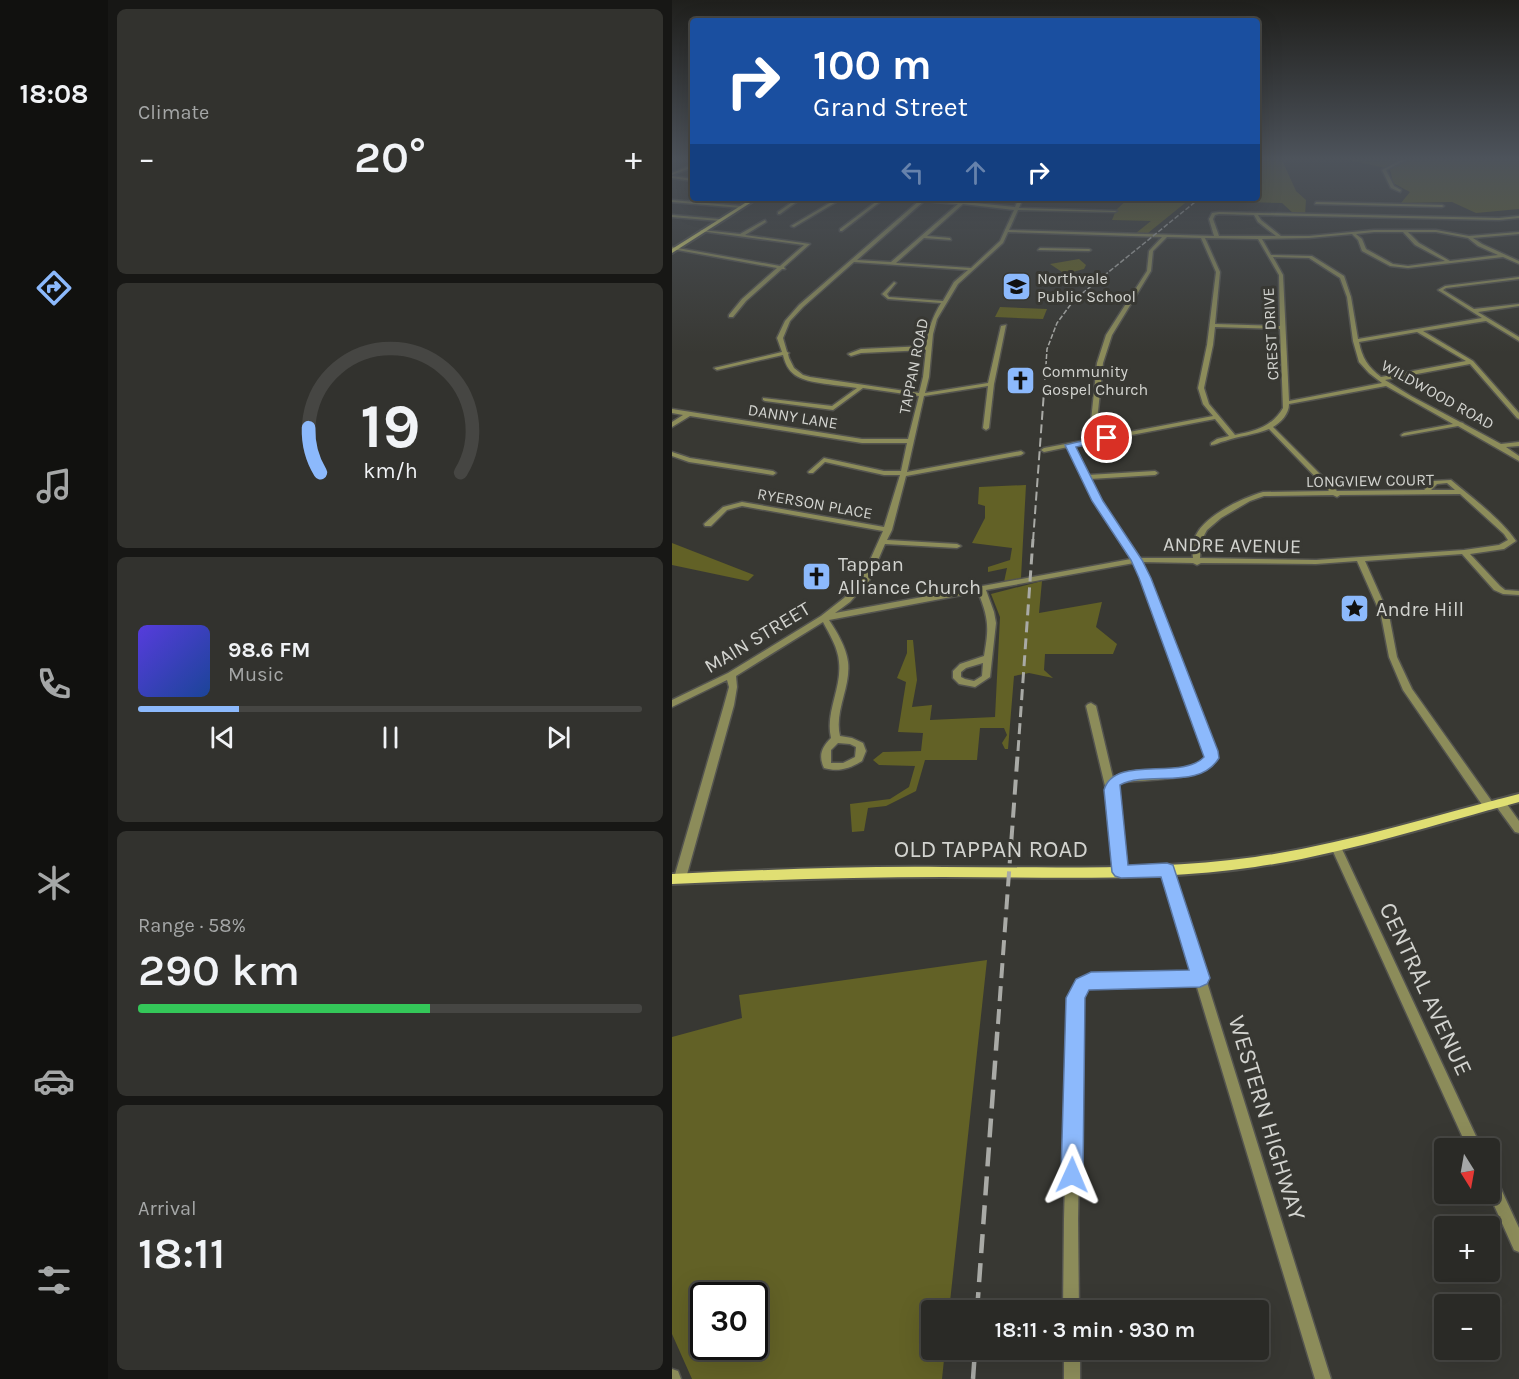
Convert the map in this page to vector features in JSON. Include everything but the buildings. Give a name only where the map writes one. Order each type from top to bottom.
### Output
[{"type":"main road","points":[[673,249],[712,224]]},
{"type":"main road","name":"OLD TAPPAN ROAD","points":[[676,879],[866,872],[1167,870],[1256,861],[1336,847],[1519,798]]},
{"type":"street","points":[[742,235],[759,224]]},
{"type":"street","points":[[841,230],[848,224]]},
{"type":"street","points":[[895,224],[801,306],[788,321],[780,338],[795,375],[921,395],[991,384]]},
{"type":"street","points":[[893,263],[938,224]]},
{"type":"street","name":"TAPPAN ROAD","points":[[888,530],[927,373],[932,325],[943,302],[956,283],[998,247],[1009,224]]},
{"type":"street","points":[[1214,224],[1217,237]]},
{"type":"street","points":[[1263,224],[1279,237]]},
{"type":"street","points":[[702,231],[809,242],[783,268],[744,300],[731,316]]},
{"type":"street","points":[[1007,231],[1259,238],[1404,231],[1436,231],[1469,237],[1519,233]]},
{"type":"street","points":[[1404,231],[1417,244],[1450,262]]},
{"type":"street","points":[[1087,256],[1094,233]]},
{"type":"street","points":[[1353,233],[1360,239],[1364,250],[1392,265],[1408,267],[1505,256]]},
{"type":"street","points":[[1107,438],[1094,421],[1102,352],[1117,320],[1149,271],[1151,251],[1166,236]]},
{"type":"street","points":[[924,237],[950,239]]},
{"type":"street","points":[[1203,237],[1218,272],[1213,325],[1200,388],[1215,417],[1233,436]]},
{"type":"street","points":[[1469,237],[1519,263]]},
{"type":"street","name":"CREST DRIVE","points":[[1259,238],[1281,275],[1287,403],[1280,420],[1270,427]]},
{"type":"street","points":[[673,249],[783,268]]},
{"type":"street","points":[[1040,249],[1089,250]]},
{"type":"street","name":"WILDWOOD ROAD","points":[[1271,256],[1310,257],[1342,277],[1362,363],[1386,384],[1502,446],[1519,459]]},
{"type":"street","points":[[853,261],[971,269]]},
{"type":"street","points":[[1517,336],[1442,293],[1440,288],[1519,279]]},
{"type":"street","points":[[894,283],[884,294],[888,298],[943,302]]},
{"type":"street","points":[[1472,311],[1519,305]]},
{"type":"street","points":[[1356,341],[1486,319]]},
{"type":"street","points":[[1213,325],[1283,328]]},
{"type":"street","points":[[986,428],[991,384],[1004,326]]},
{"type":"street","points":[[1417,330],[1471,362],[1519,417]]},
{"type":"street","points":[[851,354],[861,351],[928,348]]},
{"type":"street","points":[[717,368],[786,353]]},
{"type":"street","points":[[1379,379],[1471,362]]},
{"type":"street","points":[[1287,403],[1386,384]]},
{"type":"street","points":[[765,399],[833,408],[861,387]]},
{"type":"street","name":"DANNY LANE","points":[[672,411],[862,441],[910,441]]},
{"type":"street","points":[[672,425],[688,414]]},
{"type":"street","points":[[1044,450],[1215,417]]},
{"type":"street","points":[[1404,435],[1461,424]]},
{"type":"street","points":[[1213,444],[1233,436],[1270,427],[1337,495]]},
{"type":"street","points":[[1502,446],[1519,444]]},
{"type":"street","points":[[1070,445],[1109,522],[1136,560],[1145,578],[1211,751],[1211,758],[1203,767],[1196,770],[1121,778],[1114,782],[1111,790]]},
{"type":"street","points":[[811,472],[824,460],[884,473],[903,474],[1021,453]]},
{"type":"street","points":[[672,454],[689,460],[773,473]]},
{"type":"street","points":[[1087,477],[1155,472]]},
{"type":"street","points":[[1426,492],[1439,480],[1449,481],[1462,492]]},
{"type":"street","name":"LONGVIEW COURT","points":[[1197,562],[1197,542],[1202,530],[1245,501],[1270,493],[1337,495],[1462,492],[1507,533],[1512,541],[1501,547],[1464,552]]},
{"type":"street","name":"RYERSON PLACE","points":[[708,524],[725,508],[742,504],[888,530]]},
{"type":"street","name":"MAIN STREET","points":[[672,704],[731,675],[824,618],[847,600],[866,579],[888,530]]},
{"type":"street","points":[[883,542],[957,546]]},
{"type":"street","points":[[1464,552],[1497,588],[1503,592],[1519,593]]},
{"type":"street","name":"ANDRE AVENUE","points":[[824,618],[1136,560],[1197,562],[1360,559],[1464,552]]},
{"type":"street","points":[[1360,559],[1385,615],[1393,657],[1408,690],[1495,804],[1519,829]]},
{"type":"street","points":[[981,588],[991,614],[988,658]]},
{"type":"street","points":[[824,618],[841,649],[844,666],[833,729],[836,739]]},
{"type":"street","points":[[676,879],[729,705],[733,687],[731,675]]},
{"type":"street","points":[[1091,706],[1111,790],[1121,872]]},
{"type":"street","name":"CENTRAL AVENUE","points":[[1336,847],[1470,1138]]},
{"type":"street","name":"WESTERN HIGHWAY","points":[[1167,870],[1323,1379]]},
{"type":"street","points":[[1071,1300],[1076,998],[1082,985],[1091,981],[1200,978]]},
{"type":"street","points":[[1500,1203],[1519,1245]]},
{"type":"street","points":[[1072,1360],[1072,1379]]},
{"type":"shaded area","points":[[1147,224],[1159,224],[1148,233],[1136,233]]},
{"type":"shaded area","points":[[1079,259],[1086,265],[1084,269],[1065,274],[1050,264]]},
{"type":"shaded area","points":[[1000,307],[1047,309],[1043,319],[995,317]]},
{"type":"shaded area","points":[[1026,485],[1021,578],[1004,582],[1007,568],[988,572],[988,567],[1010,560],[1012,548],[972,543],[985,518],[985,506],[978,504],[979,487]]},
{"type":"shaded area","points":[[672,543],[754,575],[748,581],[672,565]]},
{"type":"shaded area","points":[[1042,581],[1039,613],[1102,602],[1096,627],[1117,644],[1113,654],[1045,654],[1044,670],[1053,678],[1029,673],[1014,676],[1008,749],[1005,749],[1002,743],[1007,735],[1004,728],[980,728],[977,760],[925,760],[916,791],[886,806],[868,808],[864,831],[852,832],[850,804],[890,799],[909,787],[915,766],[879,765],[873,760],[883,752],[921,751],[923,733],[898,732],[906,682],[897,678],[907,653],[907,640],[913,640],[917,680],[912,707],[932,705],[930,720],[995,717],[1000,617],[991,594]]},
{"type":"shaded area","points":[[987,960],[950,1300],[921,1300],[921,1360],[944,1360],[942,1379],[692,1379],[672,1334],[672,1037],[742,1018],[739,995]]},
{"type":"railway","points":[[1045,380],[1047,349],[1057,323],[1074,300],[1167,224]]},
{"type":"railway","points":[[1033,541],[1045,378]]},
{"type":"railway","points":[[1018,751],[1033,539]]},
{"type":"railway","points":[[998,1024],[1018,749]]},
{"type":"railway","points":[[978,1300],[998,1022]]},
{"type":"railway","points":[[973,1379],[974,1360]]},
{"type":"place","name":"Northvale Public School","points":[[1016,287]]},
{"type":"place","name":"Community Gospel Church","points":[[1021,380]]},
{"type":"place","name":"Tappan Alliance Church","points":[[817,576]]},
{"type":"place","name":"Andre Hill","points":[[1355,609]]},
{"type":"route","points":[[1072,1175],[1076,998],[1082,985],[1091,981],[1200,978],[1167,870],[1121,872],[1111,790],[1114,782],[1121,778],[1196,770],[1203,767],[1211,758],[1211,751],[1145,578],[1136,560],[1097,501],[1070,445],[1107,438]]}]
